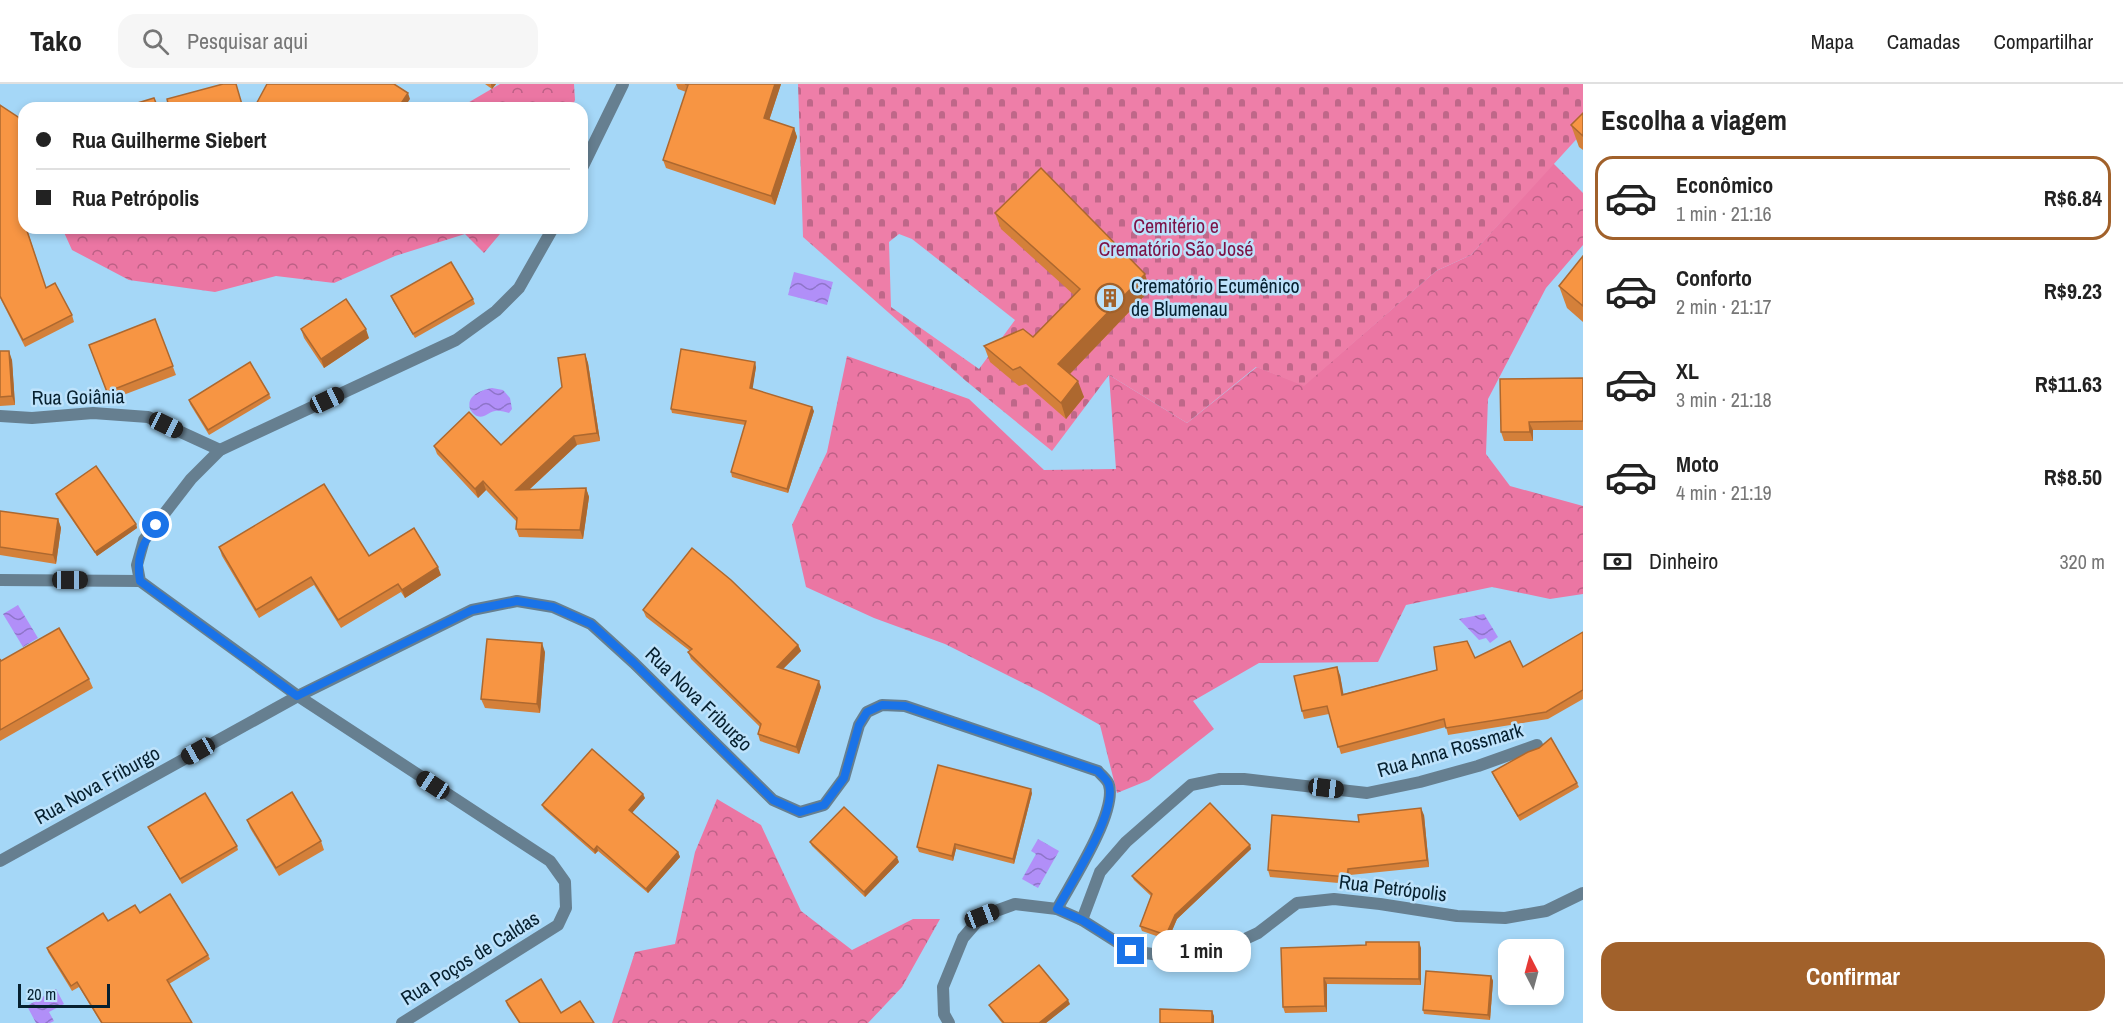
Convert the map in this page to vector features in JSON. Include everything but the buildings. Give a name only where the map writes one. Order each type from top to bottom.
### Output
[{"type":"street","points":[[588,156],[623,84]]},
{"type":"street","points":[[140,581],[137,565],[144,540],[191,479],[220,450],[456,340],[496,311],[519,288],[550,234]]},
{"type":"street","name":"Rua Goiânia","points":[[0,416],[32,418],[93,413],[148,417],[220,450]]},
{"type":"street","points":[[0,580],[140,581],[297,696]]},
{"type":"street","name":"Rua Nova Friburgo","points":[[0,861],[297,696],[472,610],[517,601],[553,607],[591,624],[634,663],[773,800],[800,812],[824,805],[844,778],[859,725],[867,712],[882,705],[905,706],[1098,771],[1109,783],[1110,799],[1099,833],[1057,909]]},
{"type":"street","name":"Rua Poços de Caldas","points":[[297,696],[550,861],[565,882],[566,908],[558,925],[402,1023]]},
{"type":"street","name":"Rua Anna Rossmark","points":[[1082,920],[1100,872],[1126,842],[1191,785],[1220,779],[1244,779],[1367,793],[1432,779],[1538,745]]},
{"type":"street","name":"Rua Petrópolis","points":[[949,1023],[944,1014],[943,987],[963,938],[982,916],[1015,904],[1057,909],[1082,920],[1131,951],[1174,957],[1217,952],[1258,933],[1297,903],[1334,900],[1380,904],[1458,916],[1505,918],[1546,910],[1583,893]]},
{"type":"green space","points":[[500,84],[574,84],[574,102],[469,102]]},
{"type":"green space","name":"Cemitério e Crematório São José","points":[[798,84],[1583,84],[1583,132],[1471,255],[1436,271],[1304,386],[1256,367],[1187,423],[1109,375],[1052,451],[966,381],[803,237]],"holes":[[[899,234],[912,239],[1015,320],[979,369],[891,307],[889,242]]]},
{"type":"green space","points":[[1553,163],[1583,193],[1583,245],[1546,288],[1488,399],[1486,454],[1510,486],[1583,506],[1583,594],[1550,599],[1492,587],[1406,605],[1378,662],[1259,663],[1193,701],[1214,729],[1149,780],[1117,793],[1100,725],[1043,693],[945,644],[874,618],[806,587],[792,525],[827,452],[847,356],[969,399],[1044,470],[1116,469],[1109,375],[1187,423],[1257,367],[1304,385],[1436,271],[1471,255]]},
{"type":"green space","points":[[65,234],[465,234],[395,256],[334,283],[276,276],[215,292],[129,280],[72,250]]},
{"type":"green space","points":[[465,234],[500,234],[484,253]]},
{"type":"green space","points":[[717,799],[761,825],[801,911],[852,950],[913,919],[940,919],[902,987],[868,1023],[612,1023],[635,952],[675,944],[695,852]]},
{"type":"water","points":[[794,272],[833,282],[827,305],[788,295]]},
{"type":"water","points":[[492,388],[503,390],[510,398],[512,409],[509,413],[497,411],[479,417],[470,409],[470,400],[480,392]]},
{"type":"water","points":[[18,605],[38,638],[23,647],[3,614]]},
{"type":"water","points":[[1484,614],[1498,637],[1490,643],[1486,638],[1479,640],[1459,619]]},
{"type":"water","points":[[1038,839],[1059,851],[1038,888],[1022,879],[1036,854],[1031,851]]},
{"type":"water","points":[[56,989],[64,1004],[49,1012],[54,1021],[36,1023],[27,1006]]},
{"type":"place","name":"Crematório Ecumênico de Blumenau","points":[[1110,298]]},
{"type":"route","points":[[156,525],[144,540],[137,565],[140,581],[297,696],[472,610],[517,601],[553,607],[591,624],[634,663],[773,800],[800,812],[824,805],[844,778],[859,725],[867,712],[882,705],[905,706],[1098,771],[1109,783],[1110,799],[1099,833],[1057,909],[1082,920],[1131,951]]}]
